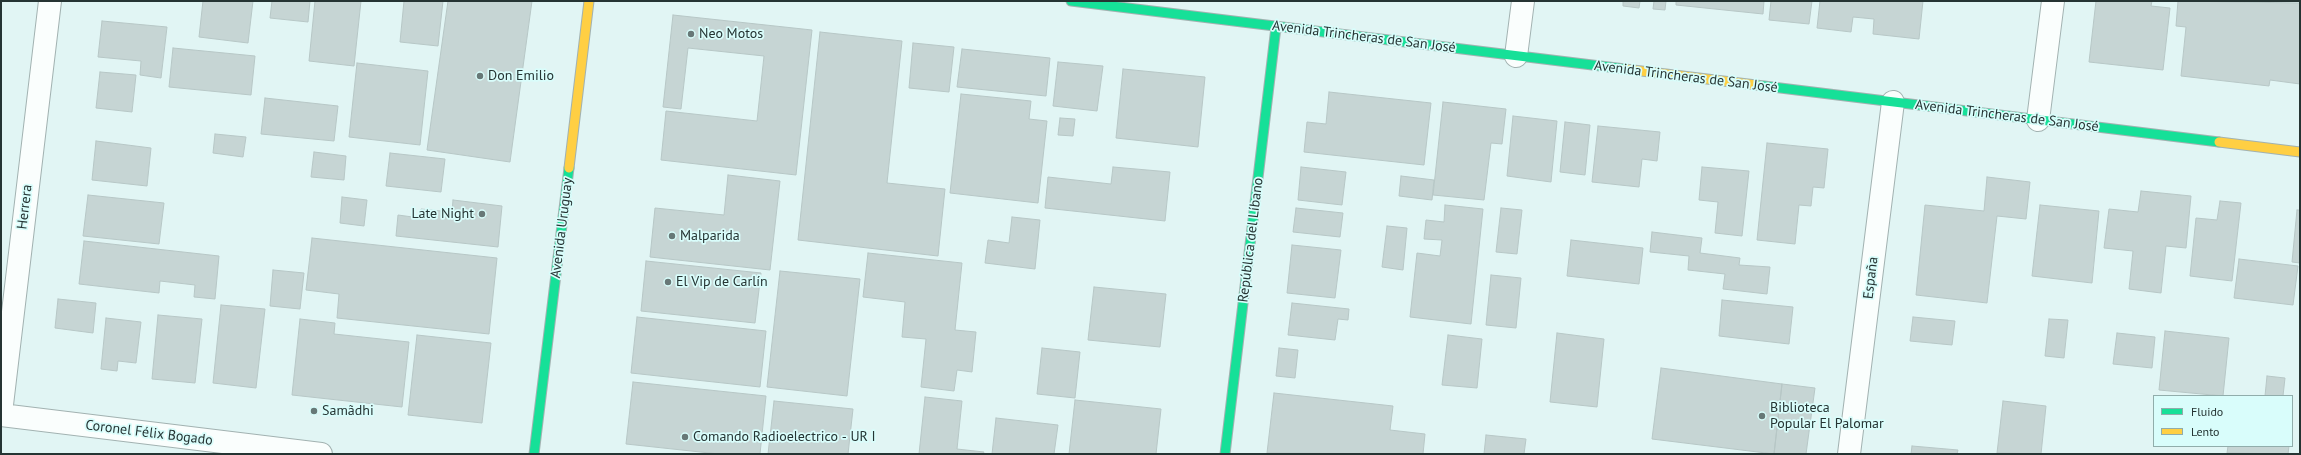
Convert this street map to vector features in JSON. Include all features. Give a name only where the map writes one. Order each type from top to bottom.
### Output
[{"type":"main road","name":"Avenida Uruguay","points":[[534,454],[590,1]]},
{"type":"main road","name":"Avenida Trincheras de San José","points":[[1071,1],[2300,152]]},
{"type":"main road","name":"República del Líbano","points":[[1225,454],[1276,27]]},
{"type":"street","name":"Herrera","points":[[1,414],[50,1]]},
{"type":"street","points":[[1516,56],[1523,1]]},
{"type":"street","points":[[2038,120],[2052,1]]},
{"type":"street","name":"España","points":[[1849,454],[1893,102]]},
{"type":"street","name":"Coronel Félix Bogado","points":[[1,414],[321,454]]},
{"type":"building","points":[[203,1],[253,1],[248,43],[199,37]]},
{"type":"building","points":[[272,1],[310,1],[308,22],[270,18]]},
{"type":"building","points":[[315,1],[361,1],[354,66],[309,61]]},
{"type":"building","points":[[404,1],[443,1],[438,46],[400,42]]},
{"type":"building","name":"Don Emilio","points":[[448,1],[532,1],[510,162],[427,150]]},
{"type":"building","points":[[1623,1],[1640,1],[1639,8],[1623,6]]},
{"type":"building","points":[[1654,1],[1666,1],[1665,10],[1653,9]]},
{"type":"building","points":[[1676,1],[1764,1],[1763,14],[1676,5]]},
{"type":"building","points":[[1771,1],[1812,1],[1809,24],[1769,20]]},
{"type":"building","points":[[1820,1],[1923,1],[1919,39],[1873,34],[1874,19],[1853,17],[1851,32],[1817,28]]},
{"type":"building","points":[[2096,1],[2152,1],[2151,6],[2170,8],[2163,70],[2089,62]]},
{"type":"building","points":[[2178,1],[2300,3],[2300,84],[2270,80],[2269,86],[2181,76],[2186,27],[2176,26]]},
{"type":"building","points":[[673,15],[812,30],[796,175],[661,160],[666,111],[757,121],[764,56],[688,48],[681,109],[663,107]]},
{"type":"building","points":[[102,21],[167,27],[161,78],[140,75],[141,61],[98,57]]},
{"type":"building","points":[[820,32],[902,41],[887,183],[945,189],[938,256],[798,240]]},
{"type":"building","points":[[913,43],[954,47],[949,92],[909,88]]},
{"type":"building","points":[[173,48],[255,56],[251,95],[169,87]]},
{"type":"building","points":[[962,49],[1050,58],[1046,96],[957,87]]},
{"type":"building","points":[[1058,62],[1103,66],[1097,111],[1053,106]]},
{"type":"building","points":[[357,63],[428,71],[420,145],[349,137]]},
{"type":"building","points":[[1123,69],[1205,77],[1198,147],[1116,138]]},
{"type":"building","points":[[100,72],[136,75],[132,112],[96,108]]},
{"type":"building","points":[[1329,92],[1431,103],[1424,165],[1304,152],[1307,122],[1326,124]]},
{"type":"building","points":[[961,94],[1031,101],[1029,119],[1047,121],[1038,203],[950,193]]},
{"type":"building","points":[[265,98],[338,106],[334,141],[261,134]]},
{"type":"building","points":[[1443,102],[1506,109],[1502,144],[1491,143],[1484,200],[1433,195]]},
{"type":"building","points":[[1513,116],[1557,121],[1551,182],[1507,176]]},
{"type":"building","points":[[1060,118],[1075,119],[1073,136],[1058,135]]},
{"type":"building","points":[[1565,122],[1590,125],[1585,175],[1560,172]]},
{"type":"building","points":[[1598,126],[1660,132],[1657,161],[1642,159],[1639,187],[1592,182]]},
{"type":"building","points":[[215,134],[246,137],[243,157],[213,153]]},
{"type":"building","points":[[96,141],[151,148],[147,186],[92,180]]},
{"type":"building","points":[[1767,143],[1828,149],[1824,188],[1813,187],[1811,206],[1799,205],[1795,244],[1757,240]]},
{"type":"building","points":[[314,152],[346,156],[344,180],[311,177]]},
{"type":"building","points":[[390,153],[445,159],[441,192],[386,186]]},
{"type":"building","points":[[1113,167],[1170,172],[1165,221],[1045,208],[1048,177],[1111,184]]},
{"type":"building","points":[[1301,167],[1346,172],[1342,205],[1298,200]]},
{"type":"building","points":[[1702,167],[1749,171],[1742,236],[1715,233],[1718,202],[1699,200]]},
{"type":"building","points":[[728,175],[780,181],[770,270],[650,257],[655,208],[724,215]]},
{"type":"building","points":[[1401,176],[1434,180],[1432,200],[1399,196]]},
{"type":"building","points":[[1987,177],[2030,182],[2026,219],[1997,216],[1987,303],[1916,295],[1925,205],[1984,211]]},
{"type":"building","points":[[2141,191],[2191,196],[2186,248],[2166,246],[2161,293],[2129,289],[2133,251],[2104,248],[2109,209],[2138,212]]},
{"type":"building","points":[[88,195],[164,203],[159,244],[83,236]]},
{"type":"building","points":[[342,197],[367,200],[364,226],[340,223]]},
{"type":"building","points":[[453,200],[502,206],[498,247],[396,236],[398,215],[420,218],[421,209],[452,212]]},
{"type":"building","points":[[2220,201],[2241,203],[2232,281],[2190,276],[2196,218],[2217,220]]},
{"type":"building","points":[[1445,205],[1483,209],[1471,324],[1410,317],[1417,253],[1440,256],[1442,240],[1424,239],[1426,220],[1444,222]]},
{"type":"building","points":[[2040,205],[2099,211],[2092,283],[2032,276]]},
{"type":"building","points":[[1296,208],[1343,213],[1340,237],[1293,232]]},
{"type":"building","points":[[1501,208],[1522,210],[1517,254],[1496,252]]},
{"type":"building","points":[[2297,210],[2300,210],[2300,263],[2292,262]]},
{"type":"building","points":[[1012,217],[1040,220],[1035,269],[985,263],[988,240],[1009,243]]},
{"type":"building","points":[[1387,226],[1407,228],[1403,270],[1382,267]]},
{"type":"building","points":[[1652,232],[1702,238],[1700,253],[1740,258],[1739,265],[1770,267],[1767,294],[1723,289],[1725,274],[1688,270],[1689,256],[1650,252]]},
{"type":"building","points":[[312,238],[497,258],[489,334],[337,318],[339,294],[306,290]]},
{"type":"building","points":[[1571,240],[1643,248],[1639,284],[1567,276]]},
{"type":"building","points":[[84,241],[219,256],[215,299],[194,297],[195,285],[160,281],[159,293],[79,284]]},
{"type":"building","points":[[1292,245],[1341,250],[1335,298],[1287,293]]},
{"type":"building","points":[[868,253],[962,263],[955,330],[976,332],[972,372],[957,370],[954,391],[921,387],[926,339],[902,337],[905,302],[863,297]]},
{"type":"building","points":[[2239,259],[2298,266],[2293,305],[2234,298]]},
{"type":"building","points":[[646,261],[761,273],[755,323],[641,311]]},
{"type":"building","points":[[273,270],[304,273],[300,309],[270,306]]},
{"type":"building","points":[[780,271],[860,279],[847,396],[767,387]]},
{"type":"building","points":[[1491,275],[1521,278],[1516,328],[1486,325]]},
{"type":"building","points":[[1094,287],[1166,294],[1160,347],[1088,340]]},
{"type":"building","points":[[58,299],[96,303],[93,333],[55,328]]},
{"type":"building","points":[[1722,300],[1793,307],[1789,344],[1719,336]]},
{"type":"building","points":[[1292,303],[1349,309],[1348,320],[1338,319],[1335,340],[1288,335]]},
{"type":"building","points":[[221,305],[265,309],[256,388],[213,383]]},
{"type":"building","points":[[158,315],[202,319],[195,383],[152,379]]},
{"type":"building","points":[[637,317],[766,331],[760,387],[631,373]]},
{"type":"building","points":[[1913,317],[1955,321],[1952,345],[1910,341]]},
{"type":"building","points":[[106,318],[141,322],[136,363],[118,361],[117,371],[101,369]]},
{"type":"building","points":[[300,319],[335,323],[334,334],[409,342],[402,407],[292,395]]},
{"type":"building","points":[[2049,319],[2068,320],[2064,358],[2045,356]]},
{"type":"building","points":[[2165,331],[2229,338],[2223,395],[2159,390]]},
{"type":"building","points":[[1557,333],[1604,339],[1597,407],[1550,402]]},
{"type":"building","points":[[2117,333],[2155,337],[2152,368],[2113,364]]},
{"type":"building","points":[[417,335],[491,343],[482,423],[408,415]]},
{"type":"building","points":[[1448,335],[1482,339],[1477,388],[1442,385]]},
{"type":"building","points":[[1042,348],[1080,352],[1075,398],[1037,394]]},
{"type":"building","points":[[1279,348],[1298,350],[1295,378],[1276,376]]},
{"type":"building","points":[[1661,368],[1782,384],[1774,454],[1652,439]]},
{"type":"building","points":[[2267,376],[2285,378],[2283,395],[2265,395]]},
{"type":"building","points":[[633,382],[766,396],[760,454],[719,454],[626,444]]},
{"type":"building","points":[[1782,384],[1815,388],[1806,454],[1774,454]]},
{"type":"building","points":[[1274,393],[1393,406],[1390,430],[1425,434],[1423,454],[1267,453]]},
{"type":"building","points":[[925,397],[962,401],[957,449],[984,452],[983,454],[919,454]]},
{"type":"building","points":[[1075,400],[1161,409],[1156,454],[1069,454]]},
{"type":"building","points":[[774,401],[853,409],[848,454],[768,454]]},
{"type":"building","points":[[2003,401],[2046,406],[2041,454],[1997,453]]},
{"type":"building","points":[[996,418],[1058,425],[1054,454],[992,454]]},
{"type":"building","points":[[1486,435],[1526,439],[1524,454],[1484,454]]},
{"type":"building","points":[[1912,446],[1958,450],[1957,454],[1911,454]]},
{"type":"building","points":[[2228,447],[2289,447],[2288,454],[2227,453]]},
{"type":"traffic: fast","points":[[1071,1],[1625,69]]},
{"type":"traffic: fast","points":[[1225,454],[1276,27]]},
{"type":"traffic: fast","points":[[1756,85],[2219,142]]},
{"type":"traffic: fast","points":[[534,454],[569,168]]},
{"type":"traffic: slow","points":[[569,168],[589,1]]},
{"type":"traffic: slow","points":[[1625,69],[1756,85]]},
{"type":"traffic: slow","points":[[2219,142],[2300,152]]},
{"type":"place","name":"Neo Motos","points":[[691,34]]},
{"type":"place","name":"Don Emilio","points":[[480,76]]},
{"type":"place","name":"Late Night","points":[[482,214]]},
{"type":"place","name":"Malparida","points":[[672,236]]},
{"type":"place","name":"El Vip de Carlín","points":[[668,282]]},
{"type":"place","name":"Samãdhi","points":[[314,411]]},
{"type":"place","name":"Biblioteca Popular El Palomar","points":[[1762,416]]},
{"type":"place","name":"Comando Radioelectrico - UR I","points":[[685,437]]}]
